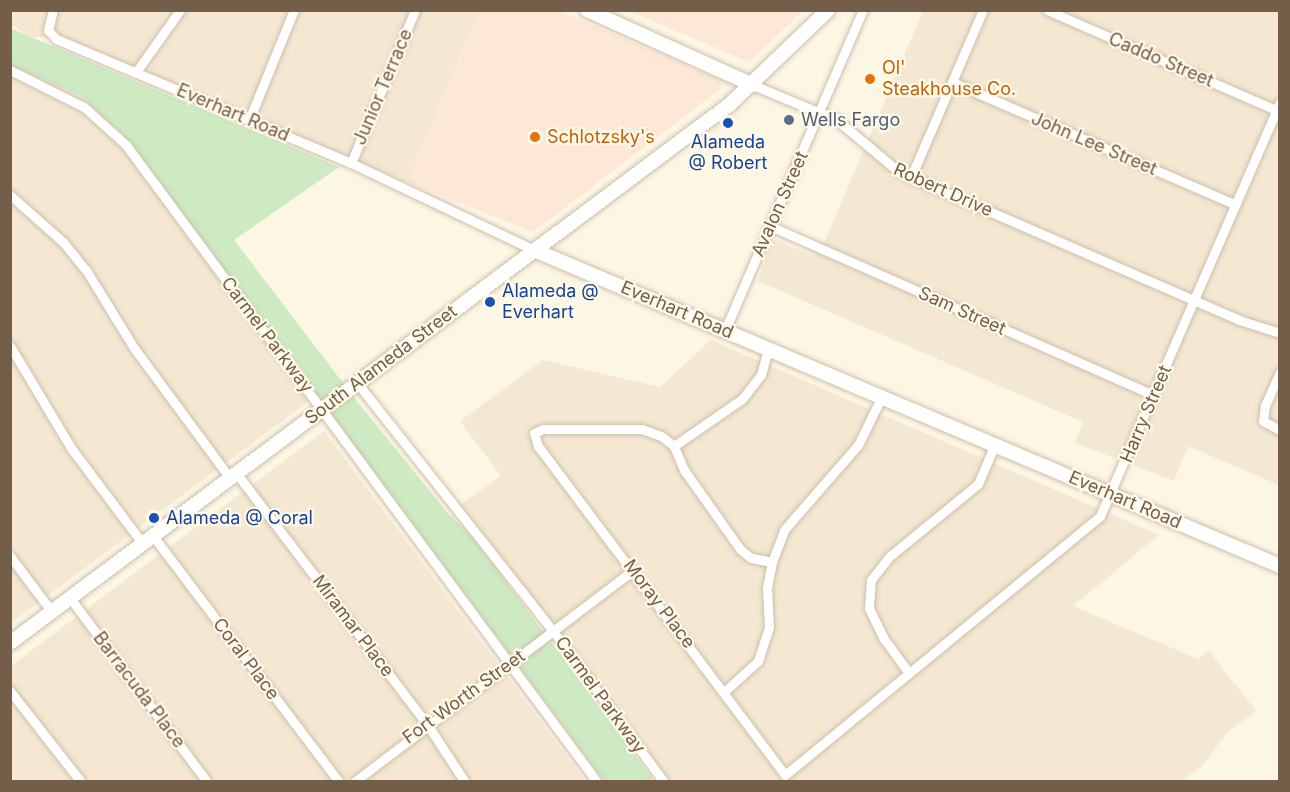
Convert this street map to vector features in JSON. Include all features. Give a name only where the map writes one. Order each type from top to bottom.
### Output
[{"type":"main road","name":"Robert Drive","points":[[587,10],[603,13],[753,85]]},
{"type":"main road","name":"South Alameda Street","points":[[10,643],[358,384],[753,85],[828,10]]},
{"type":"main road","name":"Everhart Road","points":[[534,250],[1280,566]]},
{"type":"street","name":"Everhart Road","points":[[53,10],[48,30],[56,39],[351,163],[534,250]]},
{"type":"street","points":[[136,72],[180,10]]},
{"type":"street","points":[[249,120],[294,10]]},
{"type":"street","name":"Junior Terrace","points":[[351,163],[415,10]]},
{"type":"street","name":"Avalon Street","points":[[724,330],[821,112],[863,10]]},
{"type":"street","points":[[911,177],[983,10]]},
{"type":"street","name":"Caddo Street","points":[[1047,10],[1278,106]]},
{"type":"street","name":"Carmel Parkway","points":[[10,70],[84,106],[126,145],[597,782]]},
{"type":"street","name":"John Lee Street","points":[[952,82],[1236,205]]},
{"type":"street","name":"Robert Drive","points":[[753,85],[821,112],[855,134],[887,165],[911,177],[1194,300],[1280,333]]},
{"type":"street","name":"Harry Street","points":[[784,775],[1100,516],[1278,106]]},
{"type":"street","name":"Miramar Place","points":[[10,195],[63,242],[86,270],[135,348],[427,724],[465,782]]},
{"type":"street","name":"Sam Street","points":[[770,226],[1154,395]]},
{"type":"street","name":"Coral Place","points":[[10,346],[71,448],[148,540],[339,782]]},
{"type":"street","points":[[768,349],[761,375],[742,399],[674,446],[684,470],[740,549],[751,558],[772,562]]},
{"type":"street","points":[[1280,372],[1265,405],[1263,421],[1280,430]]},
{"type":"street","name":"Carmel Parkway","points":[[358,384],[553,631],[664,782]]},
{"type":"street","points":[[725,690],[758,661],[769,628],[767,588],[772,562],[784,530],[858,446],[882,396]]},
{"type":"street","name":"Moray Place","points":[[674,446],[662,435],[642,429],[543,429],[534,432],[538,446],[725,690],[784,775]]},
{"type":"street","points":[[909,673],[884,639],[869,608],[871,580],[890,556],[978,484],[995,444]]},
{"type":"street","points":[[10,556],[52,612]]},
{"type":"street","name":"Fort Worth Street","points":[[354,782],[427,724],[633,570]]},
{"type":"street","name":"Barracuda Place","points":[[70,598],[207,782]]},
{"type":"street","points":[[10,691],[81,782]]},
{"type":"shaded area","points":[[803,10],[749,62],[629,11]]},
{"type":"shaded area","points":[[10,11],[479,11],[407,182],[63,37],[32,37],[11,24]]},
{"type":"shaded area","points":[[479,11],[560,11],[720,80],[722,88],[533,232],[407,182]]},
{"type":"shaded area","points":[[923,11],[1279,11],[1279,485],[1188,446],[1174,481],[1075,443],[1083,422],[758,281],[772,239],[814,256],[825,241]]},
{"type":"shaded area","points":[[11,65],[81,96],[122,134],[317,395],[11,623]]},
{"type":"shaded area","points":[[711,340],[1159,535],[1073,606],[1198,659],[1209,651],[1256,711],[1226,734],[1201,767],[1181,781],[670,781],[460,505],[501,476],[460,421],[543,360],[660,387]]},
{"type":"shaded area","points":[[324,431],[585,781],[11,782],[11,666]]},
{"type":"green space","points":[[10,28],[339,167],[234,240],[356,400],[445,510],[475,540],[654,781],[604,781],[122,134],[81,96],[11,65]]},
{"type":"place","name":"Ol' Steakhouse Co.","points":[[870,79]]},
{"type":"place","name":"Wells Fargo","points":[[789,120]]},
{"type":"place","name":"Alameda @ Robert","points":[[728,123]]},
{"type":"place","name":"Schlotzsky's","points":[[535,137]]},
{"type":"place","name":"Alameda @ Everhart","points":[[490,302]]},
{"type":"place","name":"Alameda @ Coral","points":[[154,518]]}]
